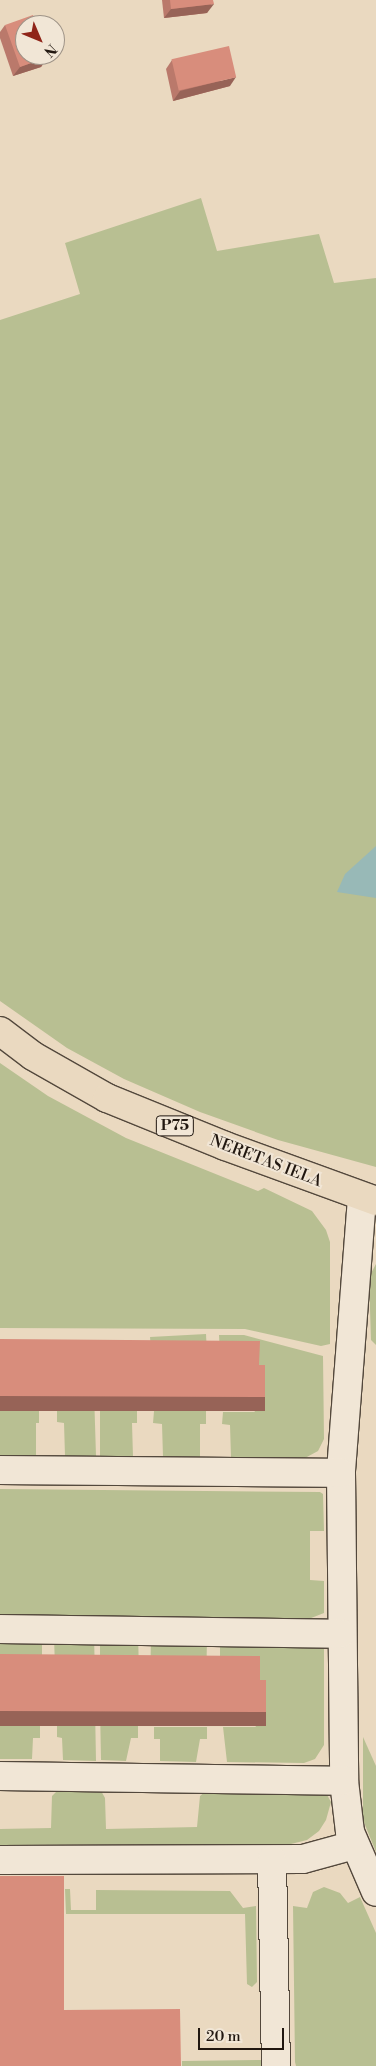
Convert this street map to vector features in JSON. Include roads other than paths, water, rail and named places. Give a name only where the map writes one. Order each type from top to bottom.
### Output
[{"type":"main road","name":"NERETAS IELA","points":[[0,1031],[33,1056],[107,1098],[369,1199]]},
{"type":"street","points":[[369,1199],[342,1473],[341,1634],[344,1781],[347,1817],[354,1845],[376,1892]]},
{"type":"street","points":[[0,1470],[342,1473]]},
{"type":"street","points":[[0,1629],[341,1634]]},
{"type":"street","points":[[0,1776],[344,1781]]},
{"type":"street","points":[[0,1860],[272,1860],[316,1857],[354,1845]]},
{"type":"street","points":[[272,1860],[276,2066]]},
{"type":"water","points":[[376,846],[376,898],[337,892],[345,874]]}]
